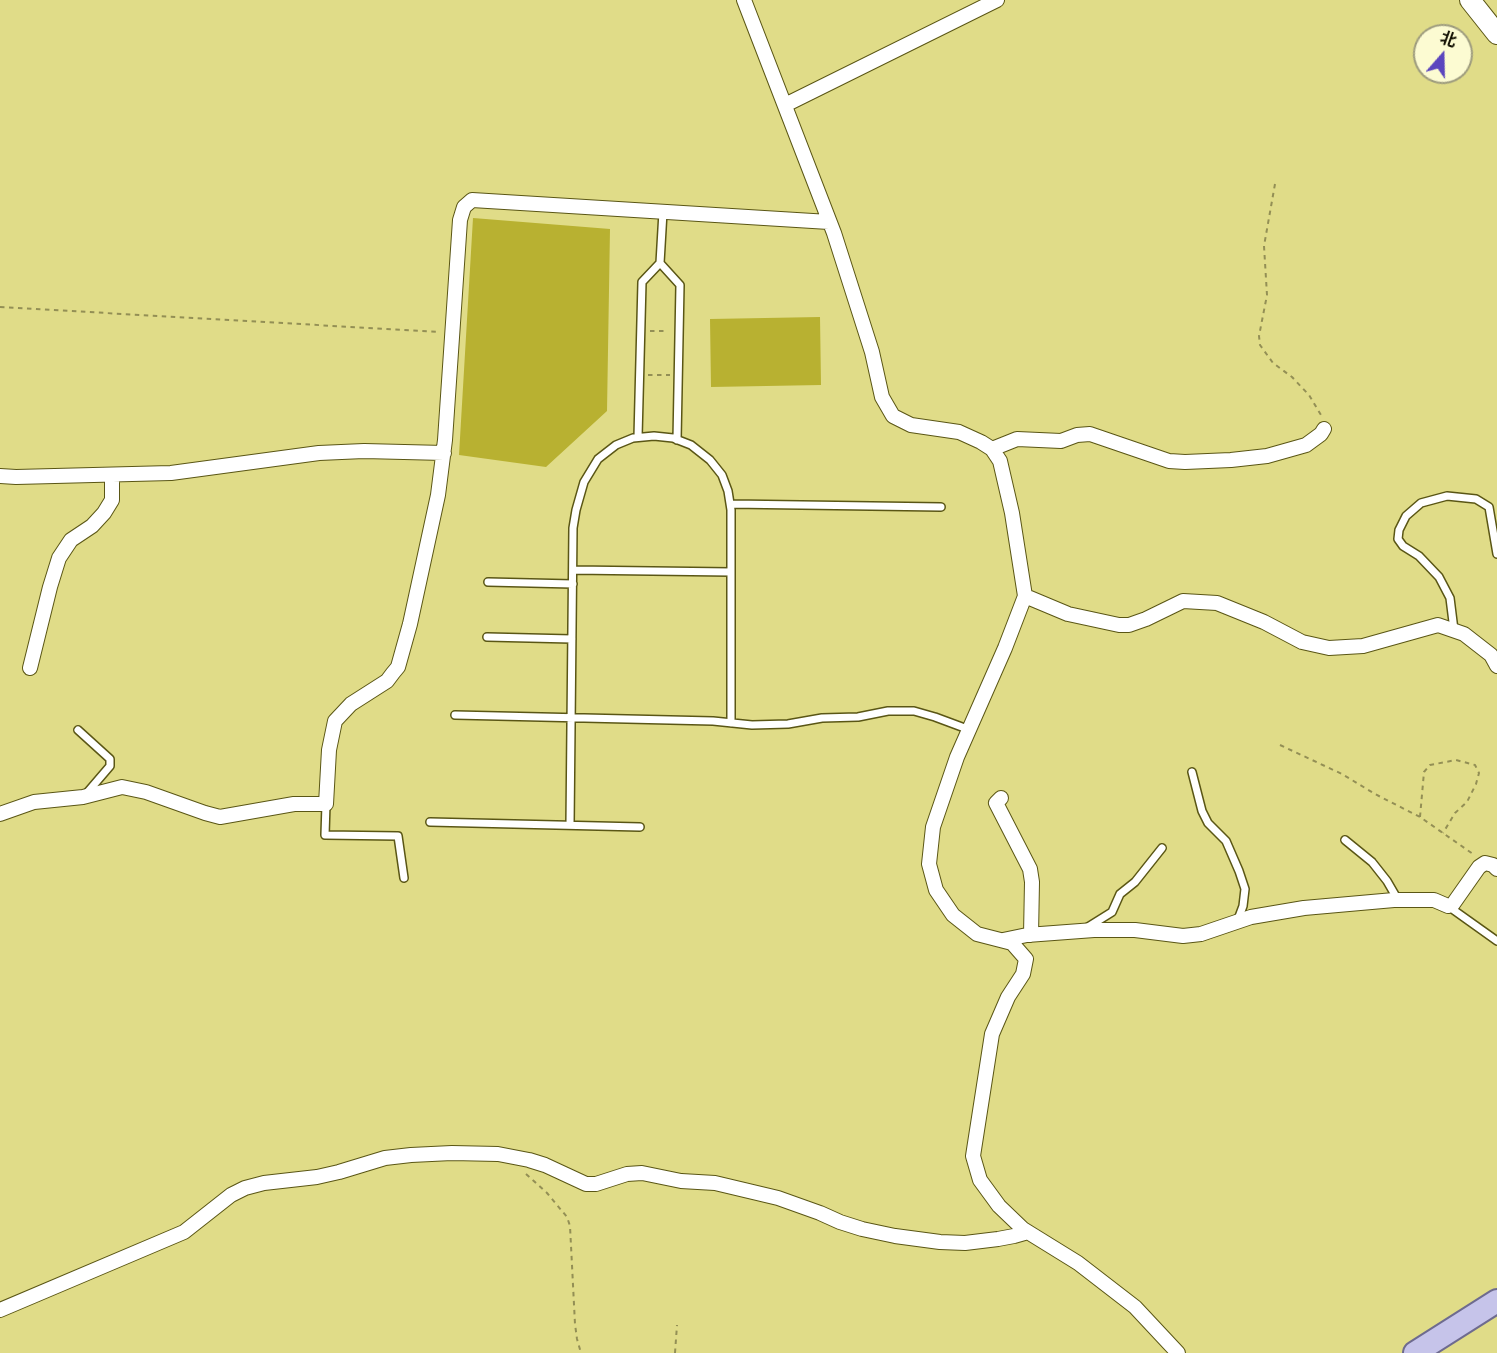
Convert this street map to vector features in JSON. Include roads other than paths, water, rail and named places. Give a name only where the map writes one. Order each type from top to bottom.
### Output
[{"type":"main road","points":[[1470,0],[1497,34]]},
{"type":"main road","points":[[1415,1353],[1497,1301]]},
{"type":"street","points":[[744,0],[830,222],[873,352],[882,397],[893,417],[911,425],[959,432],[993,449],[1000,461],[1012,513],[1026,596],[957,757],[933,827],[929,864],[936,890],[953,915],[977,934],[1012,943],[1026,959],[1023,974],[1008,997],[992,1034],[973,1156],[980,1180],[999,1206],[1028,1232],[1078,1263],[1135,1307],[1178,1353]]},
{"type":"street","points":[[785,105],[997,0]]},
{"type":"street","points":[[0,814],[34,802],[83,797],[122,787],[146,792],[220,817],[294,804],[326,804],[329,750],[335,721],[351,704],[387,681],[398,667],[410,624],[438,495],[444,453],[460,220],[464,207],[472,200],[830,222]]},
{"type":"street","points":[[993,449],[1017,439],[1061,441],[1077,435],[1090,434],[1169,461],[1231,460],[1268,456],[1306,445],[1324,429]]},
{"type":"street","points":[[0,476],[171,473],[319,453],[364,451],[444,453]]},
{"type":"street","points":[[30,668],[59,558],[71,540],[93,526],[104,513],[112,500],[112,475]]},
{"type":"street","points":[[1026,596],[1068,614],[1119,625],[1130,625],[1183,601],[1217,603],[1264,622],[1302,642],[1329,648],[1363,646],[1438,625],[1464,634],[1491,655],[1497,666]]},
{"type":"street","points":[[1001,798],[996,803],[1030,869],[1032,882],[1031,935]]},
{"type":"street","points":[[1001,940],[1081,931],[1135,930],[1183,936],[1201,934],[1251,917],[1304,908],[1398,900],[1434,900],[1448,906],[1453,904],[1479,867],[1491,866]]},
{"type":"street","points":[[0,1310],[184,1232],[231,1195],[245,1188],[264,1183],[317,1177],[385,1158],[452,1153],[498,1154],[545,1166],[586,1184],[596,1184],[627,1174],[642,1173],[716,1183],[778,1197],[840,1222],[895,1236],[940,1242],[966,1243],[1006,1238],[1028,1232]]},
{"type":"lane","points":[[638,438],[642,282],[660,263],[663,212]]},
{"type":"lane","points":[[660,263],[680,285],[677,440]]},
{"type":"lane","points":[[570,825],[573,528],[584,482],[598,459],[616,445],[633,438],[654,436],[673,438],[691,445],[710,460],[722,475],[728,491],[731,572],[731,723]]},
{"type":"lane","points":[[1454,630],[1450,598],[1439,577],[1419,556],[1403,546],[1398,539],[1399,530],[1406,516],[1421,503],[1447,496],[1476,499],[1489,507],[1497,554]]},
{"type":"lane","points":[[730,504],[941,507]]},
{"type":"lane","points":[[573,570],[731,572]]},
{"type":"lane","points":[[488,582],[573,584]]},
{"type":"lane","points":[[487,637],[572,639]]},
{"type":"lane","points":[[455,715],[752,725],[858,717],[888,711],[914,711],[970,730]]},
{"type":"lane","points":[[78,730],[110,759],[110,766],[83,797]]},
{"type":"lane","points":[[1192,772],[1202,811],[1208,823],[1226,841],[1245,889],[1243,906],[1237,922]]},
{"type":"lane","points":[[326,804],[325,835],[398,836],[404,878]]},
{"type":"lane","points":[[430,822],[640,826]]},
{"type":"lane","points":[[1345,840],[1372,862],[1398,900]]},
{"type":"lane","points":[[1081,931],[1112,912],[1120,894],[1135,882],[1162,848]]},
{"type":"lane","points":[[1448,906],[1497,941]]}]
